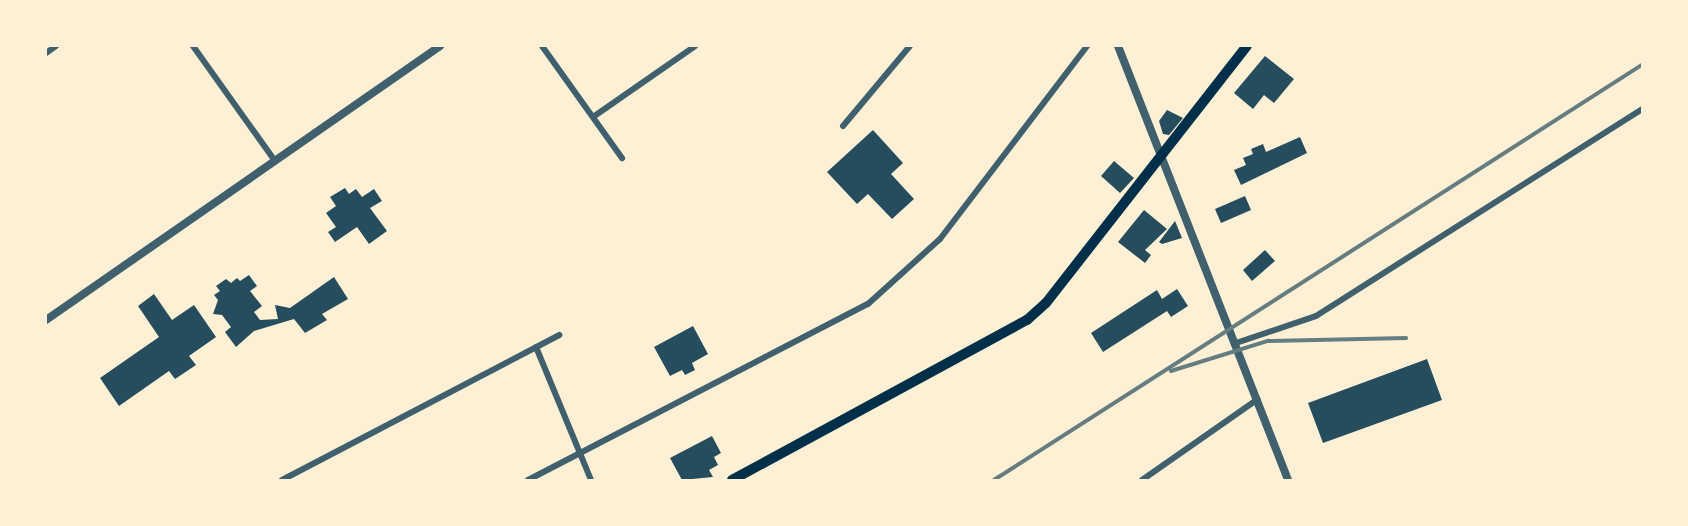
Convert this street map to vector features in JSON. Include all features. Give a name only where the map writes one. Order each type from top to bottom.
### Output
[{"type":"main road","points":[[732,481],[1027,320],[1046,303],[1247,46]]},
{"type":"street","points":[[46,53],[57,46]]},
{"type":"street","points":[[193,46],[275,160]]},
{"type":"street","points":[[46,320],[440,46]]},
{"type":"street","points":[[542,46],[622,158]]},
{"type":"street","points":[[593,117],[695,46]]},
{"type":"street","points":[[843,126],[910,46]]},
{"type":"street","points":[[528,481],[869,304],[897,282],[984,187],[1087,46]]},
{"type":"street","points":[[1118,46],[1164,153],[1259,398],[1288,481]]},
{"type":"street","points":[[1237,343],[1316,316],[1643,109]]},
{"type":"street","points":[[282,481],[559,335]]},
{"type":"street","points":[[536,347],[582,451],[591,481]]},
{"type":"street","points":[[1142,481],[1259,398]]},
{"type":"building","points":[[1265,56],[1294,79],[1274,103],[1264,95],[1253,109],[1234,93]]},
{"type":"building","points":[[1167,110],[1183,118],[1169,135],[1163,134],[1159,121]]},
{"type":"building","points":[[873,130],[903,163],[891,174],[914,199],[892,219],[868,194],[857,204],[827,172]]},
{"type":"building","points":[[1300,137],[1307,153],[1241,185],[1234,170],[1246,165],[1243,158],[1253,154],[1251,149],[1263,144],[1266,152]]},
{"type":"building","points":[[1114,161],[1134,178],[1120,193],[1101,176]]},
{"type":"building","points":[[345,188],[349,194],[356,189],[362,197],[374,189],[382,201],[370,208],[387,231],[369,244],[357,227],[335,242],[328,232],[336,227],[326,213],[336,206],[330,197]]},
{"type":"building","points":[[1245,196],[1251,210],[1221,223],[1215,209]]},
{"type":"building","points":[[1144,210],[1167,229],[1145,250],[1151,255],[1145,263],[1118,242]]},
{"type":"building","points":[[1175,221],[1182,238],[1162,244],[1159,242]]},
{"type":"building","points":[[1265,250],[1275,261],[1252,281],[1243,270]]},
{"type":"building","points":[[249,275],[257,286],[250,291],[262,306],[254,312],[260,320],[278,319],[275,305],[290,308],[334,277],[348,299],[322,314],[327,320],[305,333],[294,319],[254,331],[236,347],[225,332],[231,327],[222,315],[213,314],[218,300],[214,295],[220,291],[216,286],[226,279],[231,283],[237,278],[240,281]]},
{"type":"building","points":[[1177,289],[1188,306],[1171,317],[1167,311],[1103,352],[1091,333],[1157,290],[1162,299]]},
{"type":"building","points":[[154,294],[172,320],[194,305],[216,337],[189,356],[196,365],[175,379],[169,371],[119,406],[100,378],[159,337],[138,306]]},
{"type":"building","points":[[693,326],[708,354],[692,363],[695,370],[685,375],[682,370],[670,376],[654,347]]},
{"type":"building","points":[[1427,359],[1442,400],[1323,443],[1308,403]]},
{"type":"building","points":[[712,436],[721,453],[714,457],[718,465],[709,470],[713,477],[682,480],[670,458]]},
{"type":"railway","points":[[994,480],[1642,65]]},
{"type":"railway","points":[[1171,371],[1268,341],[1406,338]]}]
